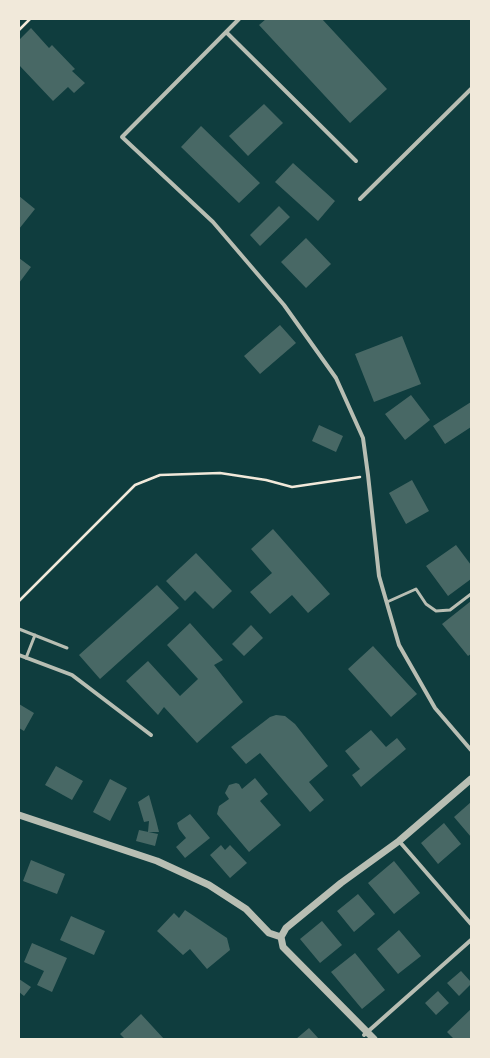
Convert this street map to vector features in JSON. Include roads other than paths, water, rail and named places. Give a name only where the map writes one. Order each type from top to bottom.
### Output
[{"type":"street","points":[[239,19],[122,137],[214,222],[284,305],[336,378],[363,438],[379,576],[399,645],[435,708],[471,750]]},
{"type":"street","points":[[226,32],[356,161]]},
{"type":"street","points":[[360,199],[471,89]]},
{"type":"street","points":[[19,655],[72,675],[151,735]]},
{"type":"street","points":[[280,937],[286,928],[341,883],[399,841],[471,779]]},
{"type":"street","points":[[19,815],[157,861],[209,885],[246,909],[269,933],[280,937]]},
{"type":"street","points":[[399,841],[471,924]]},
{"type":"street","points":[[280,937],[283,947],[366,1034],[374,1039]]},
{"type":"street","points":[[366,1034],[471,940]]},
{"type":"lane","points":[[387,602],[416,588],[426,604],[436,611],[450,610],[471,594]]},
{"type":"lane","points":[[19,629],[67,648]]},
{"type":"lane","points":[[26,658],[35,635]]}]
